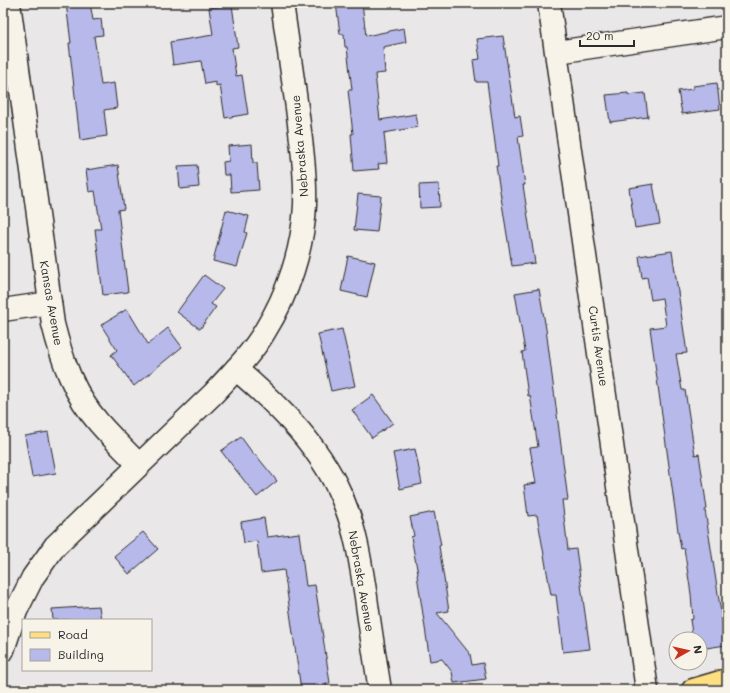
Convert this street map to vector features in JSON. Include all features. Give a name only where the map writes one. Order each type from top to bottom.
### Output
[{"type":"main road","points":[[693,690],[727,680]]},
{"type":"street","name":"Kansas Avenue","points":[[8,3],[50,303],[59,347],[75,387],[99,423],[139,465]]},
{"type":"street","name":"Nebraska Avenue","points":[[139,465],[236,369],[252,350],[277,310],[286,290],[295,262],[303,226],[305,204],[304,173],[282,3]]},
{"type":"street","name":"Curtis Avenue","points":[[549,3],[647,690]]},
{"type":"street","points":[[557,52],[727,27]]},
{"type":"street","points":[[3,310],[50,303]]},
{"type":"street","name":"Nebraska Avenue","points":[[236,369],[272,401],[301,431],[326,467],[345,504],[354,530],[360,556],[380,690]]},
{"type":"street","points":[[3,650],[16,611],[33,577],[55,546],[139,465]]},
{"type":"building","points":[[66,3],[90,3],[93,20],[101,19],[103,35],[94,36],[101,85],[114,83],[117,108],[104,110],[107,136],[80,140]]},
{"type":"building","points":[[336,3],[362,3],[366,36],[404,28],[406,42],[383,47],[385,73],[375,74],[380,120],[416,114],[418,127],[384,133],[387,163],[378,164],[379,169],[354,171],[351,134],[353,134],[348,90],[352,90],[347,47],[345,47],[344,34],[340,34]]},
{"type":"building","points":[[232,5],[238,47],[232,48],[236,76],[242,75],[248,114],[225,118],[220,85],[216,86],[216,82],[205,84],[201,61],[173,65],[170,42],[213,35],[209,8]]},
{"type":"building","points":[[503,36],[515,117],[520,116],[523,136],[518,137],[525,185],[523,185],[535,263],[512,266],[496,166],[498,166],[487,82],[476,82],[473,60],[480,59],[477,39]]},
{"type":"building","points":[[717,83],[720,109],[682,114],[678,91],[693,89],[693,86]]},
{"type":"building","points":[[628,93],[628,95],[645,93],[648,117],[610,122],[606,95]]},
{"type":"building","points":[[252,144],[253,163],[257,163],[259,190],[231,192],[230,175],[224,175],[223,162],[229,161],[228,146]]},
{"type":"building","points":[[118,165],[124,209],[118,210],[128,292],[103,295],[95,229],[101,229],[95,191],[89,192],[86,170]]},
{"type":"building","points":[[197,165],[199,187],[180,189],[178,166]]},
{"type":"building","points":[[439,184],[440,207],[420,208],[419,185]]},
{"type":"building","points":[[653,184],[660,224],[635,228],[629,188]]},
{"type":"building","points":[[358,194],[381,196],[377,232],[354,230]]},
{"type":"building","points":[[226,210],[249,216],[245,232],[247,233],[237,267],[213,261]]},
{"type":"building","points":[[672,251],[687,353],[676,354],[682,390],[685,390],[695,455],[699,454],[707,509],[705,510],[726,645],[708,648],[708,631],[692,631],[690,620],[693,619],[691,594],[684,548],[681,549],[678,531],[650,328],[666,326],[662,298],[651,300],[647,277],[642,278],[639,256]]},
{"type":"building","points":[[348,256],[375,262],[367,297],[341,291]]},
{"type":"building","points":[[204,275],[223,289],[211,304],[216,307],[200,329],[177,312]]},
{"type":"building","points":[[539,289],[546,329],[568,500],[562,500],[568,550],[576,549],[590,649],[563,652],[556,595],[551,595],[537,515],[528,516],[524,485],[536,483],[530,448],[538,447],[530,395],[528,396],[522,352],[525,351],[515,293]]},
{"type":"building","points":[[127,309],[148,344],[168,328],[182,347],[134,386],[111,355],[117,350],[101,325]]},
{"type":"building","points":[[342,329],[355,386],[331,391],[318,334]]},
{"type":"building","points":[[373,395],[393,423],[372,438],[352,410]]},
{"type":"building","points":[[48,432],[56,473],[32,477],[25,436]]},
{"type":"building","points":[[241,437],[254,455],[255,454],[277,481],[257,497],[221,451]]},
{"type":"building","points":[[415,449],[422,484],[400,489],[393,453]]},
{"type":"building","points":[[434,512],[441,545],[439,546],[449,611],[437,613],[470,654],[472,665],[483,663],[486,679],[454,683],[452,672],[442,659],[430,661],[418,574],[411,537],[414,536],[410,517]]},
{"type":"building","points":[[264,518],[267,537],[299,533],[306,586],[315,585],[330,683],[326,684],[327,690],[301,690],[284,570],[261,573],[257,541],[244,543],[241,522]]},
{"type":"building","points":[[143,532],[158,549],[129,574],[114,556]]},
{"type":"building","points":[[99,606],[101,619],[53,619],[52,609]]}]
